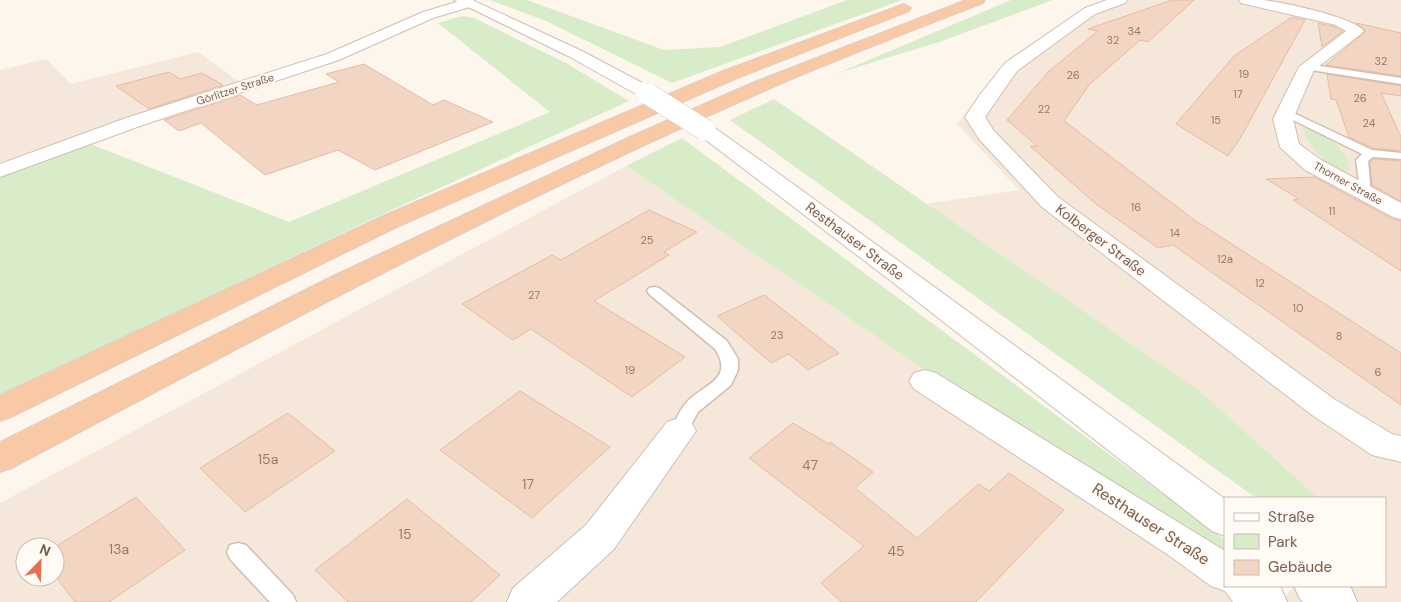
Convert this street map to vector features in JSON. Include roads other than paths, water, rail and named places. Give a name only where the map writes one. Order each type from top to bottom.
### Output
[{"type":"highway","points":[[0,409],[391,222],[729,75],[927,0]]},
{"type":"highway","points":[[0,458],[342,282],[639,140],[758,87],[978,0]]},
{"type":"street","name":"Kolberger Straße","points":[[1120,0],[1090,11],[1011,67],[985,100],[975,117],[986,135],[1050,202],[1323,407],[1384,446],[1401,449]]},
{"type":"street","name":"Resthauser Straße","points":[[465,1],[576,54],[642,90],[705,130],[838,226],[1090,422],[1224,519]]},
{"type":"street","name":"Görlitzer Straße","points":[[0,171],[133,122],[333,57],[428,15],[465,1]]},
{"type":"street","points":[[1254,1],[1340,22],[1351,26],[1356,31],[1307,67]]},
{"type":"street","name":"Thorner Straße","points":[[1307,67],[1283,119],[1290,147],[1314,165],[1401,212]]},
{"type":"street","name":"Resthauser Straße","points":[[925,381],[1180,542],[1224,572]]},
{"type":"street","points":[[528,602],[600,537],[679,431]]},
{"type":"street","points":[[1244,587],[1266,602]]},
{"type":"street","points":[[1315,587],[1336,602]]},
{"type":"lane","points":[[1307,67],[1401,81]]},
{"type":"lane","points":[[1287,113],[1370,153],[1401,156]]},
{"type":"lane","points":[[1365,194],[1362,160],[1370,153]]},
{"type":"lane","points":[[654,291],[721,344],[730,358],[730,370],[725,381],[692,408],[679,431]]},
{"type":"lane","points":[[238,552],[285,602]]}]
